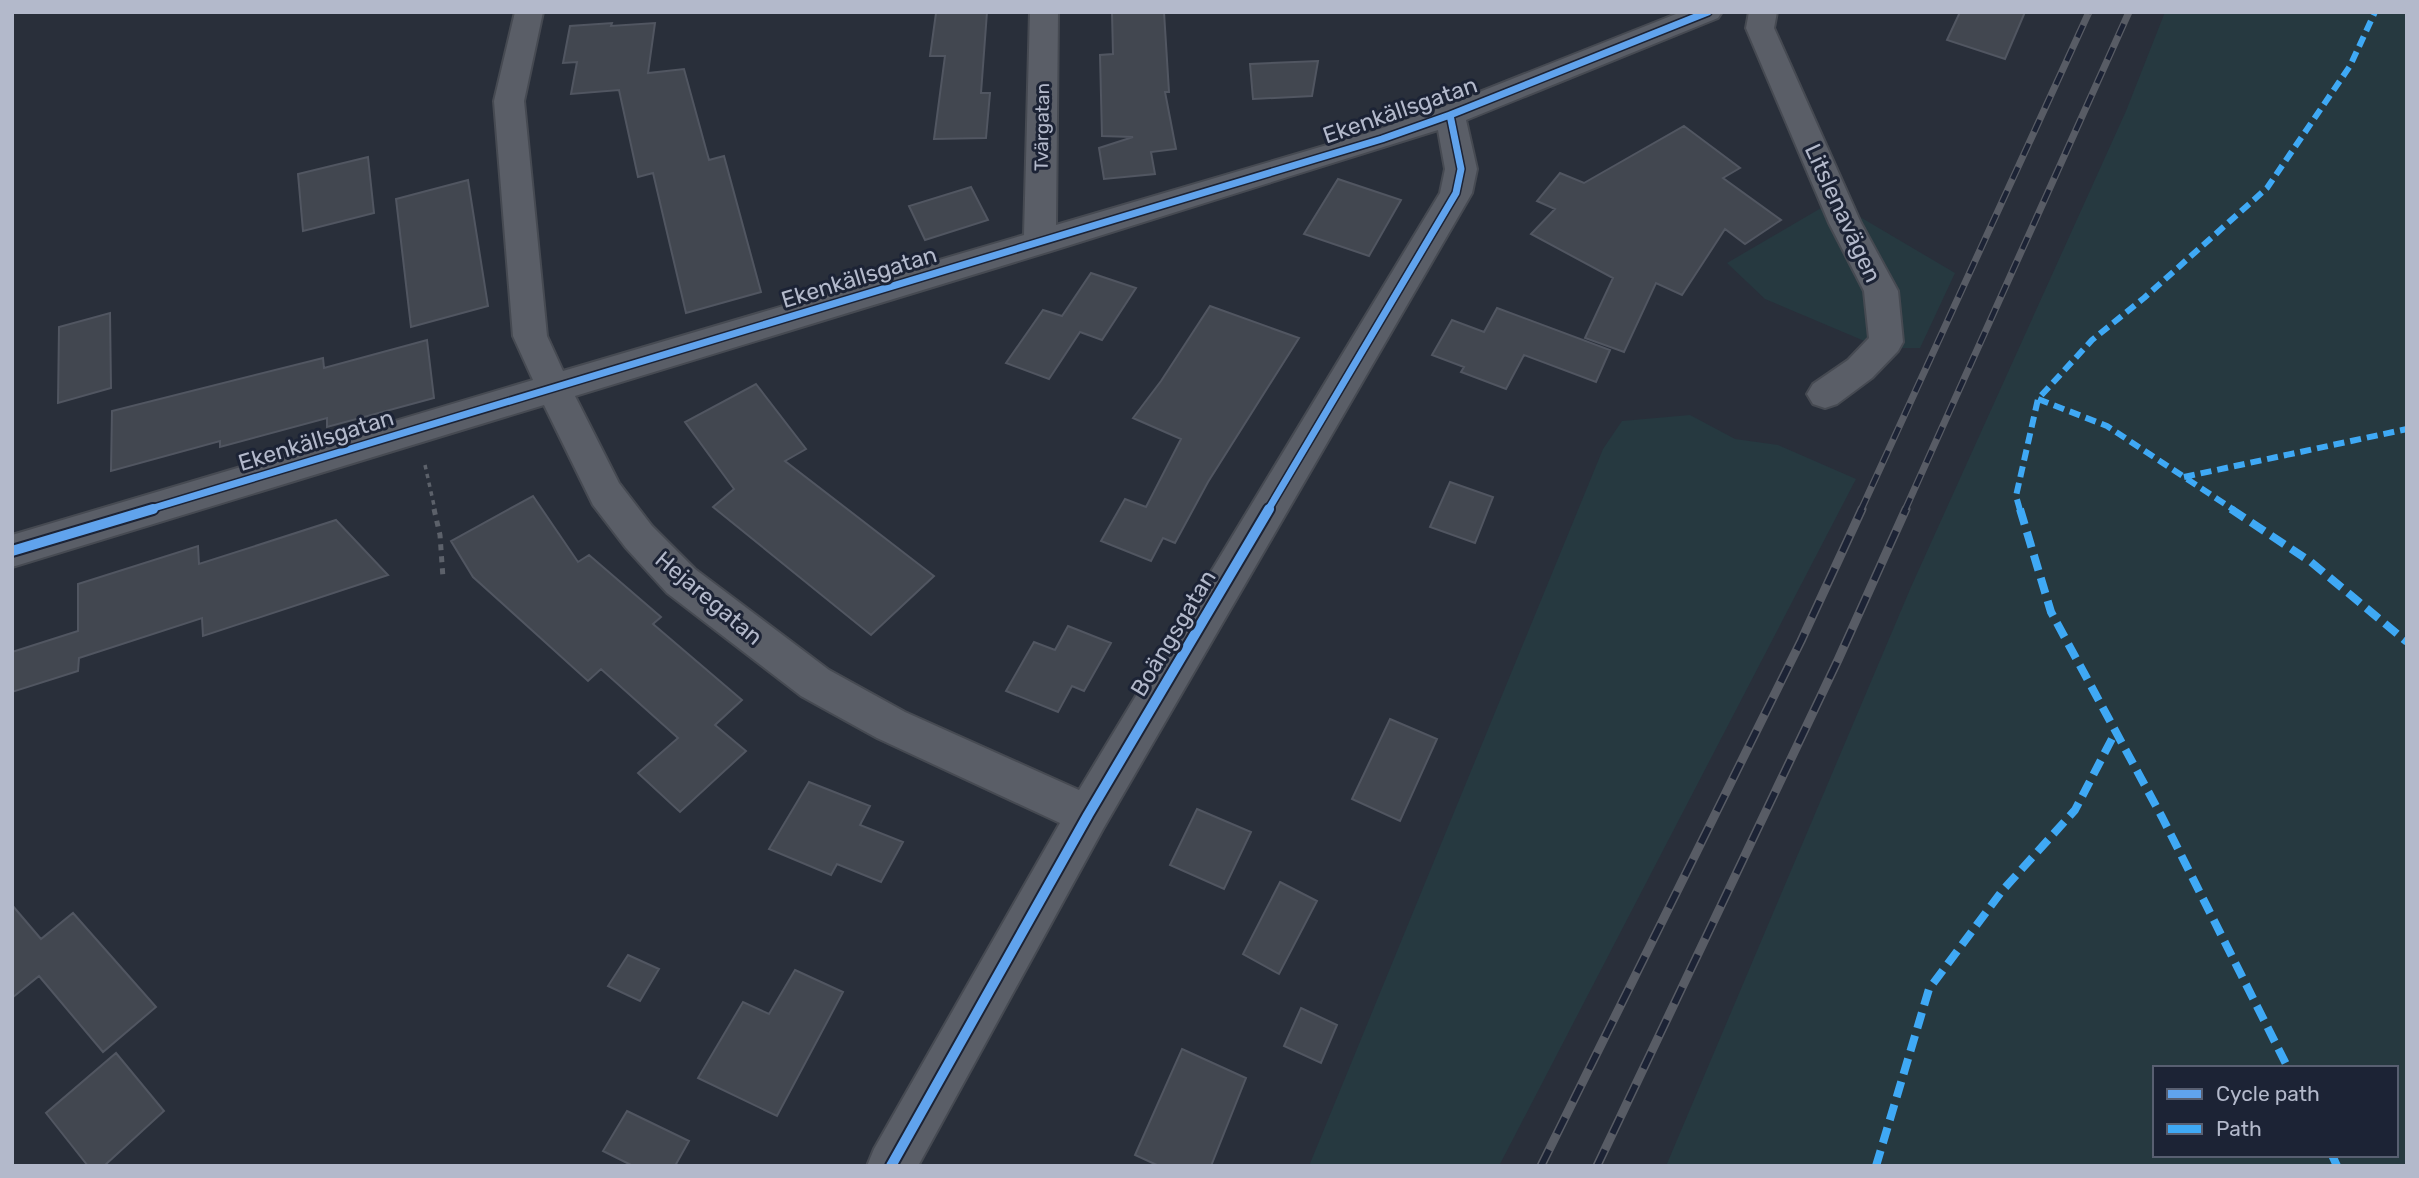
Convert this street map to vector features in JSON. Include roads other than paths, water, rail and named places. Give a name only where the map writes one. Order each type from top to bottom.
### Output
[{"type":"street","name":"Hejaregatan","points":[[529,12],[509,101],[530,336],[556,388],[578,442],[606,494],[639,537],[681,581],[815,683],[891,725],[1088,815]]},
{"type":"street","name":"Tvärgatan","points":[[1040,243],[1044,12]]},
{"type":"street","name":"Ekenkällsgatan","points":[[12,551],[1382,139],[1450,115],[1708,12]]},
{"type":"street","name":"Litslenavägen","points":[[1763,12],[1760,29],[1844,223],[1881,291],[1886,342],[1860,369],[1825,394]]},
{"type":"street","name":"Boängsgatan","points":[[891,1166],[1088,815],[1456,193],[1461,169],[1450,115]]},
{"type":"railway","points":[[1861,510],[2089,12]]},
{"type":"railway","points":[[1905,510],[2129,12]]},
{"type":"railway","points":[[1541,1166],[1801,641],[1862,509]]},
{"type":"railway","points":[[1597,1166],[1838,660],[1906,509]]}]
